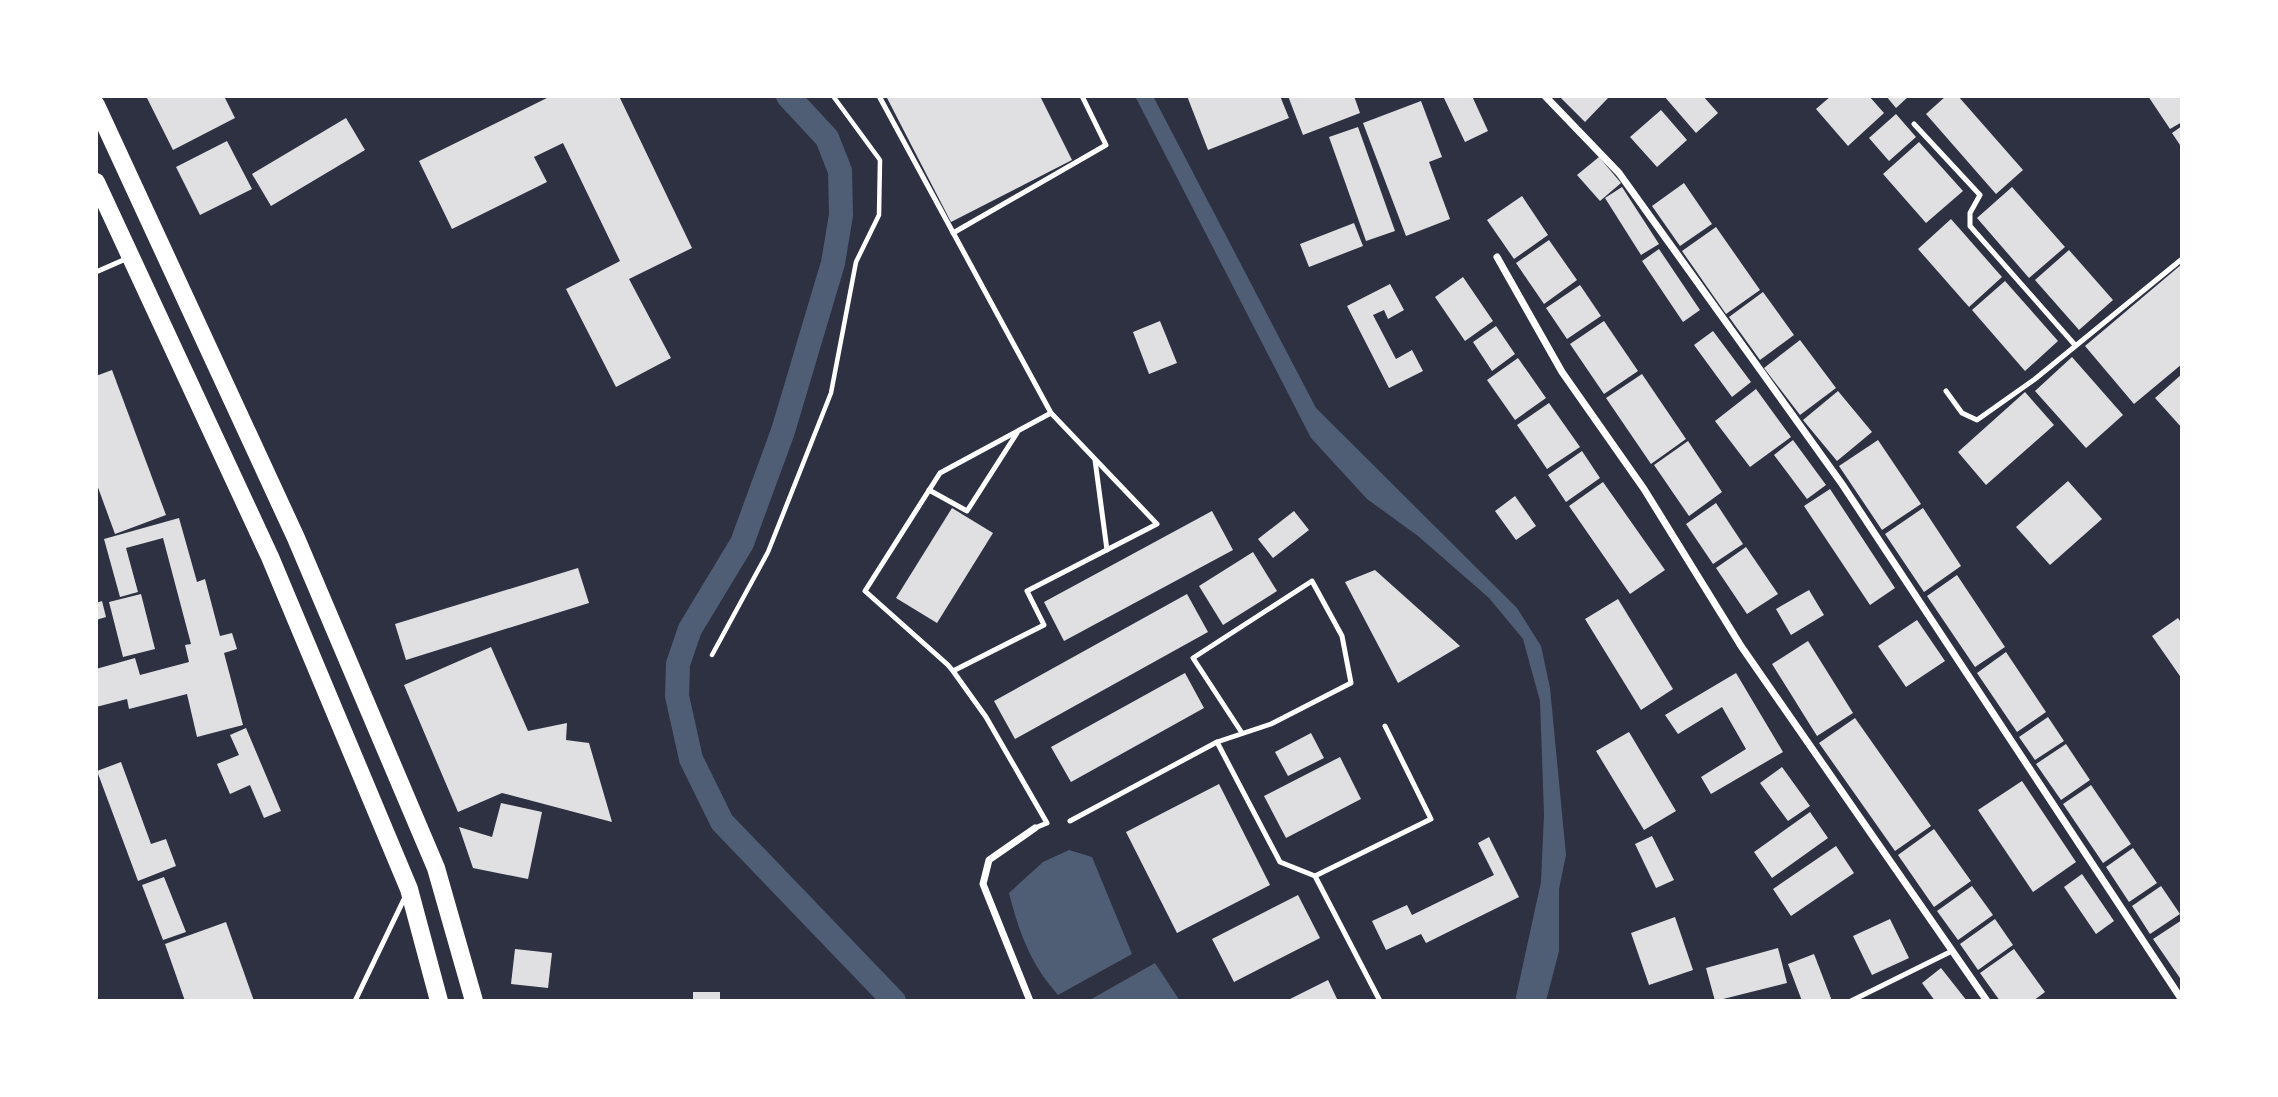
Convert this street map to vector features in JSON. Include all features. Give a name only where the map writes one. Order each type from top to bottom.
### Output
[{"type":"main road","points":[[96,105],[296,538],[436,867],[474,1001]]},
{"type":"main road","points":[[96,182],[270,557],[409,889],[439,1001]]},
{"type":"street","points":[[1545,96],[1619,173],[1842,484],[2182,1000]]},
{"type":"street","points":[[1497,257],[1562,372],[1644,489],[1741,646],[1987,1001]]},
{"type":"street","points":[[1030,1001],[983,884],[989,860],[1035,828]]},
{"type":"lane","points":[[879,96],[1051,413],[1157,524],[1027,591],[1044,625],[953,671]]},
{"type":"lane","points":[[953,233],[1106,145],[1082,96]]},
{"type":"lane","points":[[1914,124],[1980,195],[1970,213],[1970,226],[2076,345]]},
{"type":"lane","points":[[96,272],[131,256]]},
{"type":"lane","points":[[1945,391],[1962,412],[1977,420],[2076,345],[2182,259]]},
{"type":"lane","points":[[1035,828],[1046,823],[986,717],[953,671],[865,591],[940,473],[1051,413]]},
{"type":"lane","points":[[929,490],[967,511],[1019,430]]},
{"type":"lane","points":[[1095,460],[1107,550]]},
{"type":"lane","points":[[1070,821],[1217,742],[1271,724],[1351,682],[1342,636],[1312,581],[1193,658],[1242,733]]},
{"type":"lane","points":[[1315,876],[1431,819],[1385,726]]},
{"type":"lane","points":[[1217,742],[1280,862],[1315,876],[1380,1001]]},
{"type":"lane","points":[[355,1001],[409,889]]},
{"type":"lane","points":[[1851,1001],[1952,951]]},
{"type":"path","points":[[712,655],[768,552],[831,393],[856,262],[879,215],[880,160],[833,96]]},
{"type":"water","points":[[1135,96],[1153,96],[1316,408],[1517,608],[1541,646],[1550,688],[1566,855],[1559,889],[1559,951],[1546,1001],[1515,1001],[1541,882],[1544,814],[1540,701],[1523,639],[1489,598],[1418,536],[1367,499],[1311,438]]},
{"type":"water","points":[[1069,850],[1092,857],[1132,954],[1058,995],[1040,971],[1027,947],[1009,893],[1043,862]]},
{"type":"water","points":[[1155,963],[1180,1001],[1088,1001]]},
{"type":"building","points":[[146,96],[224,96],[235,118],[173,150]]},
{"type":"building","points":[[551,96],[619,96],[692,248],[629,279],[671,358],[616,387],[566,289],[620,261],[563,143],[534,157],[547,182],[452,229],[419,161]]},
{"type":"building","points":[[886,96],[1040,96],[1072,160],[951,222]]},
{"type":"building","points":[[1187,96],[1280,96],[1289,118],[1208,150]]},
{"type":"building","points":[[1288,96],[1354,96],[1360,113],[1303,135]]},
{"type":"building","points":[[1443,96],[1472,96],[1488,131],[1465,142]]},
{"type":"building","points":[[1559,96],[1610,96],[1585,122]]},
{"type":"building","points":[[1664,96],[1703,96],[1718,113],[1696,133]]},
{"type":"building","points":[[1831,96],[1869,96],[1884,113],[1848,146],[1816,109]]},
{"type":"building","points":[[1886,96],[1909,96],[1896,108]]},
{"type":"building","points":[[1946,96],[1958,96],[2023,170],[1996,194],[1926,114]]},
{"type":"building","points":[[2148,96],[2182,96],[2182,122],[2170,129]]},
{"type":"building","points":[[1421,101],[1442,157],[1429,162],[1450,219],[1406,236],[1363,123]]},
{"type":"building","points":[[1661,110],[1687,140],[1657,167],[1630,137]]},
{"type":"building","points":[[1896,114],[1916,137],[1889,161],[1869,138]]},
{"type":"building","points":[[346,118],[365,150],[271,206],[252,174]]},
{"type":"building","points":[[2182,126],[2182,148],[2172,133]]},
{"type":"building","points":[[1358,127],[1395,231],[1366,241],[1329,137]]},
{"type":"building","points":[[227,141],[252,189],[200,215],[176,167]]},
{"type":"building","points":[[1919,142],[1963,191],[1926,223],[1883,174]]},
{"type":"building","points":[[1599,157],[1621,183],[1600,201],[1577,175]]},
{"type":"building","points":[[1684,183],[1712,224],[1680,246],[1652,206]]},
{"type":"building","points":[[1622,187],[1659,244],[1641,255],[1605,198]]},
{"type":"building","points":[[2012,187],[2065,247],[2029,278],[1977,218]]},
{"type":"building","points":[[1522,196],[1548,235],[1514,259],[1487,220]]},
{"type":"building","points":[[1951,219],[2002,277],[1969,307],[1918,249]]},
{"type":"building","points":[[1354,223],[1363,246],[1309,267],[1300,244]]},
{"type":"building","points":[[1716,227],[1760,290],[1726,314],[1682,251]]},
{"type":"building","points":[[1549,240],[1577,280],[1544,304],[1516,263]]},
{"type":"building","points":[[1659,249],[1700,310],[1683,322],[1642,261]]},
{"type":"building","points":[[2069,250],[2113,300],[2079,330],[2035,280]]},
{"type":"building","points":[[2182,264],[2182,364],[2134,404],[2085,346]]},
{"type":"building","points":[[1463,277],[1493,321],[1465,341],[1435,297]]},
{"type":"building","points":[[2005,281],[2058,341],[2025,371],[1972,310]]},
{"type":"building","points":[[1390,284],[1404,310],[1388,319],[1384,310],[1373,315],[1396,359],[1412,350],[1423,371],[1389,388],[1347,306]]},
{"type":"building","points":[[1580,285],[1601,316],[1567,339],[1546,308]]},
{"type":"building","points":[[1763,292],[1794,335],[1760,360],[1729,317]]},
{"type":"building","points":[[1160,321],[1177,363],[1149,374],[1133,332]]},
{"type":"building","points":[[1604,321],[1638,371],[1604,394],[1570,344]]},
{"type":"building","points":[[1496,326],[1515,354],[1492,371],[1473,342]]},
{"type":"building","points":[[1713,331],[1751,382],[1732,397],[1694,345]]},
{"type":"building","points":[[1800,340],[1836,388],[1800,415],[1764,368]]},
{"type":"building","points":[[2072,357],[2123,415],[2086,448],[2035,391]]},
{"type":"building","points":[[1518,358],[1546,398],[1515,420],[1487,380]]},
{"type":"building","points":[[112,370],[166,515],[115,534],[96,482],[96,376]]},
{"type":"building","points":[[1642,374],[1686,439],[1651,464],[1606,398]]},
{"type":"building","points":[[2182,374],[2182,428],[2155,398]]},
{"type":"building","points":[[1756,389],[1791,437],[1750,467],[1715,421]]},
{"type":"building","points":[[1838,391],[1872,432],[1837,461],[1803,420]]},
{"type":"building","points":[[2025,392],[2054,425],[1986,485],[1958,452]]},
{"type":"building","points":[[1549,403],[1580,447],[1547,469],[1517,425]]},
{"type":"building","points":[[1793,440],[1826,485],[1807,499],[1774,455]]},
{"type":"building","points":[[1878,440],[1921,504],[1882,530],[1839,466]]},
{"type":"building","points":[[1688,441],[1722,492],[1689,516],[1654,465]]},
{"type":"building","points":[[1582,451],[1600,478],[1566,502],[1548,475]]},
{"type":"building","points":[[2068,481],[2102,519],[2050,565],[2016,527]]},
{"type":"building","points":[[1603,482],[1665,570],[1630,594],[1569,506]]},
{"type":"building","points":[[1830,489],[1895,588],[1870,605],[1804,506]]},
{"type":"building","points":[[1515,496],[1536,526],[1516,540],[1495,511]]},
{"type":"building","points":[[1716,503],[1743,544],[1713,564],[1686,524]]},
{"type":"building","points":[[952,508],[993,533],[937,623],[896,598]]},
{"type":"building","points":[[1923,508],[1961,566],[1924,592],[1885,534]]},
{"type":"building","points":[[1212,511],[1233,550],[1064,641],[1044,602]]},
{"type":"building","points":[[1294,511],[1309,530],[1273,558],[1258,539]]},
{"type":"building","points":[[179,518],[197,582],[205,579],[220,636],[232,633],[237,649],[224,653],[243,725],[197,737],[187,694],[129,709],[127,699],[96,707],[96,669],[135,658],[140,675],[189,662],[185,645],[191,644],[163,538],[126,548],[138,592],[120,597],[104,539]]},
{"type":"building","points":[[1746,547],[1778,594],[1747,614],[1716,568]]},
{"type":"building","points":[[1253,552],[1277,591],[1223,625],[1199,586]]},
{"type":"building","points":[[578,568],[589,603],[406,660],[395,624]]},
{"type":"building","points":[[1375,570],[1460,646],[1398,683],[1345,582]]},
{"type":"building","points":[[1957,575],[2005,647],[1975,667],[1927,596]]},
{"type":"building","points":[[1809,590],[1824,615],[1791,635],[1776,609]]},
{"type":"building","points":[[141,594],[155,649],[123,657],[109,602]]},
{"type":"building","points":[[1187,594],[1208,632],[1015,739],[994,701]]},
{"type":"building","points":[[1618,599],[1673,689],[1641,710],[1585,619]]},
{"type":"building","points":[[102,601],[106,617],[96,620],[96,603]]},
{"type":"building","points":[[2178,618],[2182,624],[2182,679],[2152,636]]},
{"type":"building","points":[[1917,620],[1945,661],[1906,687],[1878,646]]},
{"type":"building","points":[[1808,641],[1853,713],[1817,736],[1772,664]]},
{"type":"building","points":[[491,647],[528,731],[567,723],[566,740],[589,743],[612,822],[502,793],[458,812],[404,685]]},
{"type":"building","points":[[2006,652],[2046,712],[2017,732],[1977,673]]},
{"type":"building","points":[[1185,673],[1204,708],[1071,782],[1051,747]]},
{"type":"building","points":[[1736,673],[1783,752],[1711,794],[1701,777],[1746,749],[1722,707],[1678,734],[1665,715]]},
{"type":"building","points":[[2048,717],[2064,741],[2035,760],[2019,737]]},
{"type":"building","points":[[1855,718],[1931,826],[1895,851],[1819,743]]},
{"type":"building","points":[[246,728],[281,811],[264,818],[250,785],[230,794],[217,764],[239,755],[230,735]]},
{"type":"building","points":[[1629,732],[1676,811],[1644,830],[1596,751]]},
{"type":"building","points":[[1311,733],[1324,758],[1288,776],[1275,752]]},
{"type":"building","points":[[2066,744],[2090,780],[2061,800],[2036,764]]},
{"type":"building","points":[[1340,757],[1361,799],[1286,838],[1264,796]]},
{"type":"building","points":[[121,762],[151,844],[166,839],[176,866],[138,881],[97,771]]},
{"type":"building","points":[[1782,767],[1810,806],[1788,821],[1760,783]]},
{"type":"building","points":[[2022,781],[2076,862],[2033,892],[1978,810]]},
{"type":"building","points":[[1219,784],[1270,885],[1177,933],[1126,832]]},
{"type":"building","points":[[2091,785],[2131,844],[2103,863],[2063,804]]},
{"type":"building","points":[[501,803],[542,812],[528,879],[473,868],[459,827],[492,837]]},
{"type":"building","points":[[1810,812],[1828,838],[1772,878],[1754,852]]},
{"type":"building","points":[[1934,829],[1971,881],[1934,907],[1898,855]]},
{"type":"building","points":[[1652,836],[1674,880],[1656,888],[1635,844]]},
{"type":"building","points":[[1489,837],[1519,897],[1426,943],[1421,934],[1386,950],[1372,921],[1407,905],[1412,915],[1494,875],[1478,843]]},
{"type":"building","points":[[1836,846],[1854,873],[1791,916],[1773,889]]},
{"type":"building","points":[[2133,848],[2157,883],[2129,902],[2106,867]]},
{"type":"building","points":[[2082,874],[2114,921],[2096,934],[2064,887]]},
{"type":"building","points":[[164,877],[186,932],[163,940],[142,885]]},
{"type":"building","points":[[1972,886],[1993,915],[1958,940],[1937,911]]},
{"type":"building","points":[[2161,886],[2180,914],[2150,934],[2132,906]]},
{"type":"building","points":[[1298,895],[1320,938],[1234,982],[1212,939]]},
{"type":"building","points":[[1675,917],[1693,970],[1649,985],[1631,933]]},
{"type":"building","points":[[1890,919],[1909,958],[1872,975],[1853,936]]},
{"type":"building","points":[[1995,919],[2013,945],[1978,970],[1960,944]]},
{"type":"building","points":[[2182,920],[2182,981],[2153,939]]},
{"type":"building","points":[[226,922],[254,1001],[185,1001],[165,944]]},
{"type":"building","points":[[1778,948],[1787,983],[1715,1001],[1706,968]]},
{"type":"building","points":[[515,949],[552,953],[548,988],[511,984]]},
{"type":"building","points":[[2014,949],[2045,992],[2033,1001],[2000,1001],[1980,973]]},
{"type":"building","points":[[1814,954],[1832,1001],[1802,1001],[1788,964]]},
{"type":"building","points":[[1941,968],[1967,1001],[1935,1001],[1922,983]]},
{"type":"building","points":[[1328,980],[1338,1001],[1286,1001]]},
{"type":"building","points":[[693,992],[720,992],[720,1001],[693,1001]]},
{"type":"waterway","points":[[788,96],[827,138],[840,171],[841,215],[833,263],[783,431],[742,543],[690,629],[678,664],[677,696],[691,759],[722,822],[894,1001]]}]
